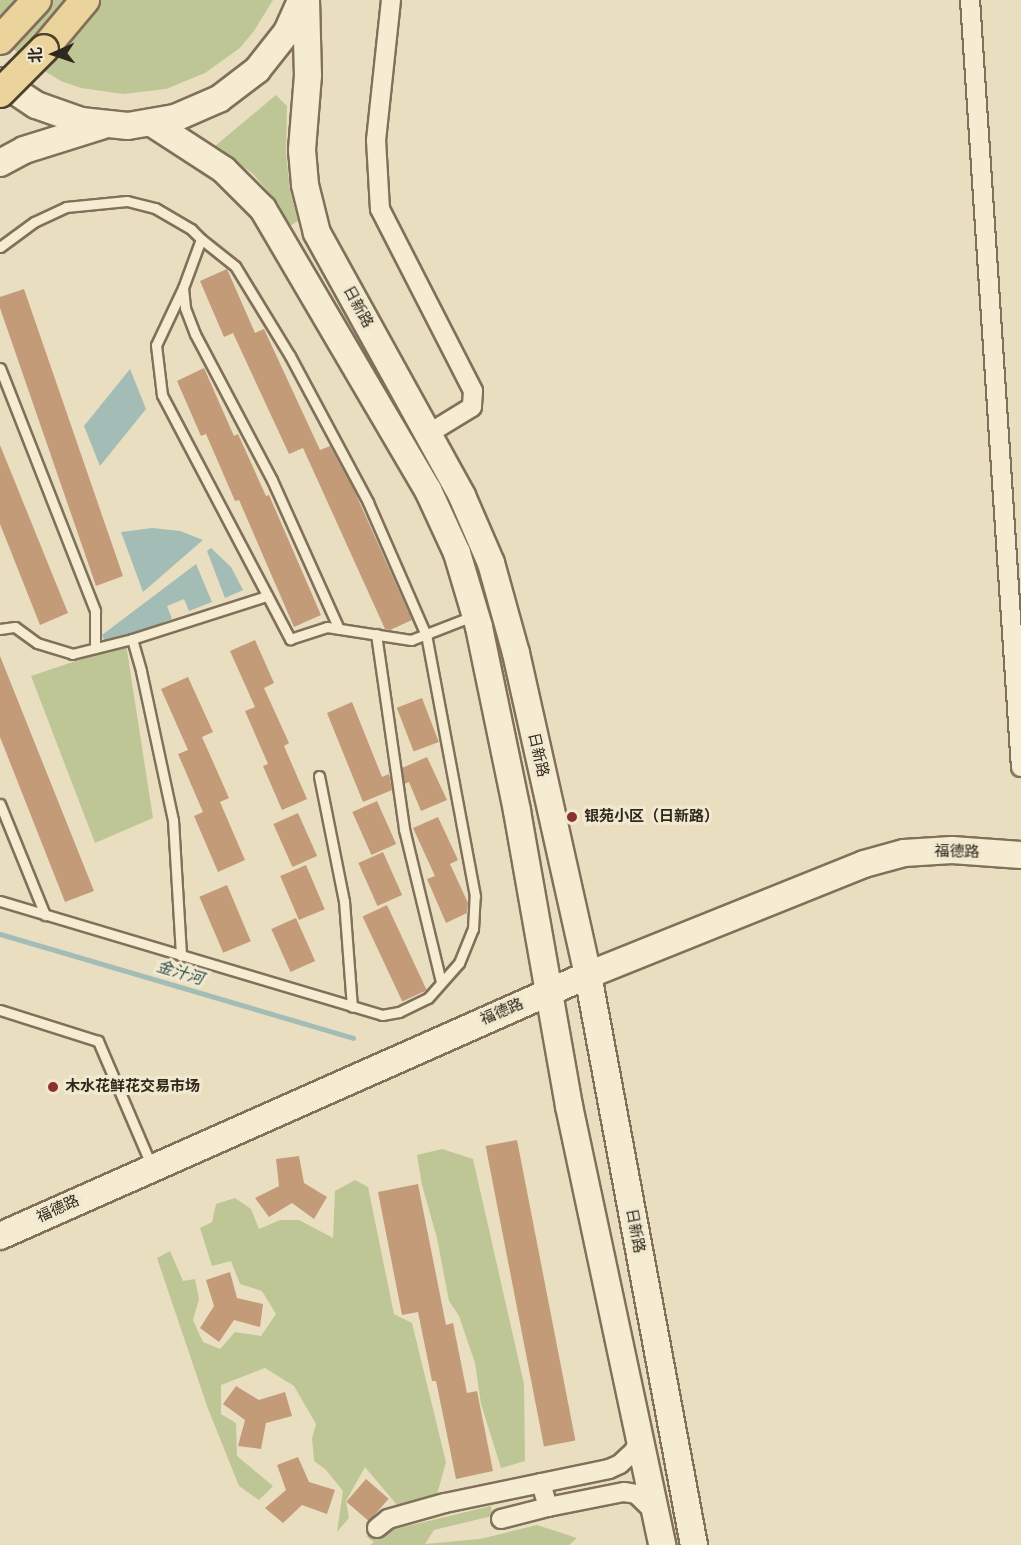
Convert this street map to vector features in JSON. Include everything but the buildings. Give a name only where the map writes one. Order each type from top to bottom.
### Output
[{"type":"main road","points":[[0,93],[44,49],[85,0]]},
{"type":"main road","points":[[0,163],[24,150],[104,125],[152,123],[198,110],[239,86],[273,52],[286,32],[301,0]]},
{"type":"main road","name":"日新路","points":[[306,0],[308,75],[302,150],[305,184],[317,233],[462,496],[491,563],[516,653],[588,975],[694,1545]]},
{"type":"main road","points":[[0,40],[28,10]]},
{"type":"main road","points":[[0,81],[36,105],[58,114],[104,125]]},
{"type":"main road","name":"日新路","points":[[152,123],[224,170],[263,209],[428,490],[456,553],[476,615],[517,811],[569,1106],[641,1436],[662,1545]]},
{"type":"main road","name":"福德路","points":[[0,1236],[588,975],[864,864],[904,853],[952,850],[1021,855]]},
{"type":"street","points":[[391,0],[376,140],[380,209],[473,391],[472,407],[428,434]]},
{"type":"street","points":[[970,0],[1021,767]]},
{"type":"street","points":[[377,1527],[388,1519],[430,1508],[609,1469],[620,1464],[634,1451],[641,1436]]},
{"type":"street","points":[[541,1483],[548,1507]]},
{"type":"street","points":[[501,1519],[624,1492],[636,1494],[649,1504],[657,1515]]},
{"type":"lane","points":[[0,247],[34,222],[66,207],[127,201],[155,208],[191,229],[235,266],[290,356],[369,502],[426,634],[475,897],[473,929],[459,963],[428,998],[399,1012],[382,1014],[0,901]]},
{"type":"lane","points":[[201,239],[183,288],[156,345],[162,395],[290,639],[327,627],[411,640],[476,615]]},
{"type":"lane","points":[[183,288],[185,308],[195,334],[272,480],[339,629]]},
{"type":"lane","points":[[0,368],[95,611],[95,648]]},
{"type":"lane","points":[[0,629],[15,627],[37,643],[72,654],[132,639],[267,596]]},
{"type":"lane","points":[[376,634],[404,830],[441,982]]},
{"type":"lane","points":[[132,639],[141,670],[173,820],[181,956]]},
{"type":"lane","points":[[319,776],[344,901],[352,1006]]},
{"type":"lane","points":[[0,804],[45,915]]},
{"type":"lane","points":[[0,1010],[98,1041],[152,1167]]},
{"type":"green space","points":[[0,0],[273,0],[254,31],[240,48],[205,73],[166,89],[123,94],[81,88],[61,81],[24,59],[0,36]]},
{"type":"green space","points":[[276,95],[287,106],[286,154],[290,190],[298,221],[290,226],[278,203],[252,173],[215,146]]},
{"type":"green space","points":[[126,644],[153,818],[95,843],[31,676]]},
{"type":"green space","points":[[442,1149],[473,1159],[524,1384],[525,1461],[501,1468],[481,1404],[475,1363],[459,1316],[449,1301],[437,1238],[422,1185],[417,1155]]},
{"type":"green space","points":[[355,1180],[368,1187],[394,1314],[412,1323],[446,1462],[435,1502],[397,1505],[365,1467],[346,1501],[349,1518],[337,1532],[343,1491],[326,1470],[314,1461],[312,1438],[316,1424],[294,1386],[265,1368],[221,1385],[221,1414],[236,1423],[237,1456],[273,1486],[259,1500],[239,1486],[207,1406],[157,1258],[170,1251],[183,1281],[195,1279],[199,1299],[193,1320],[203,1342],[220,1349],[235,1332],[261,1336],[276,1314],[262,1291],[240,1284],[231,1261],[212,1266],[200,1228],[212,1222],[216,1204],[235,1198],[251,1209],[259,1229],[280,1220],[299,1220],[333,1238],[335,1191]]},
{"type":"green space","points":[[491,1506],[492,1516],[434,1530],[425,1544],[480,1539],[537,1525],[577,1538],[569,1545],[370,1545],[374,1542],[366,1536]]},
{"type":"water","points":[[130,369],[146,409],[100,466],[84,426]]},
{"type":"water","points":[[152,528],[180,531],[203,540],[143,592],[121,532]]},
{"type":"water","points":[[211,548],[231,567],[243,590],[225,598],[207,551]]},
{"type":"water","points":[[196,564],[212,602],[189,611],[184,599],[167,606],[172,619],[106,645],[102,635]]},
{"type":"waterway","name":"金汁河","points":[[0,934],[353,1038]]},
{"type":"place","name":"银苑小区（日新路）","points":[[572,817]]},
{"type":"place","name":"木水花鲜花交易市场","points":[[53,1087]]}]
